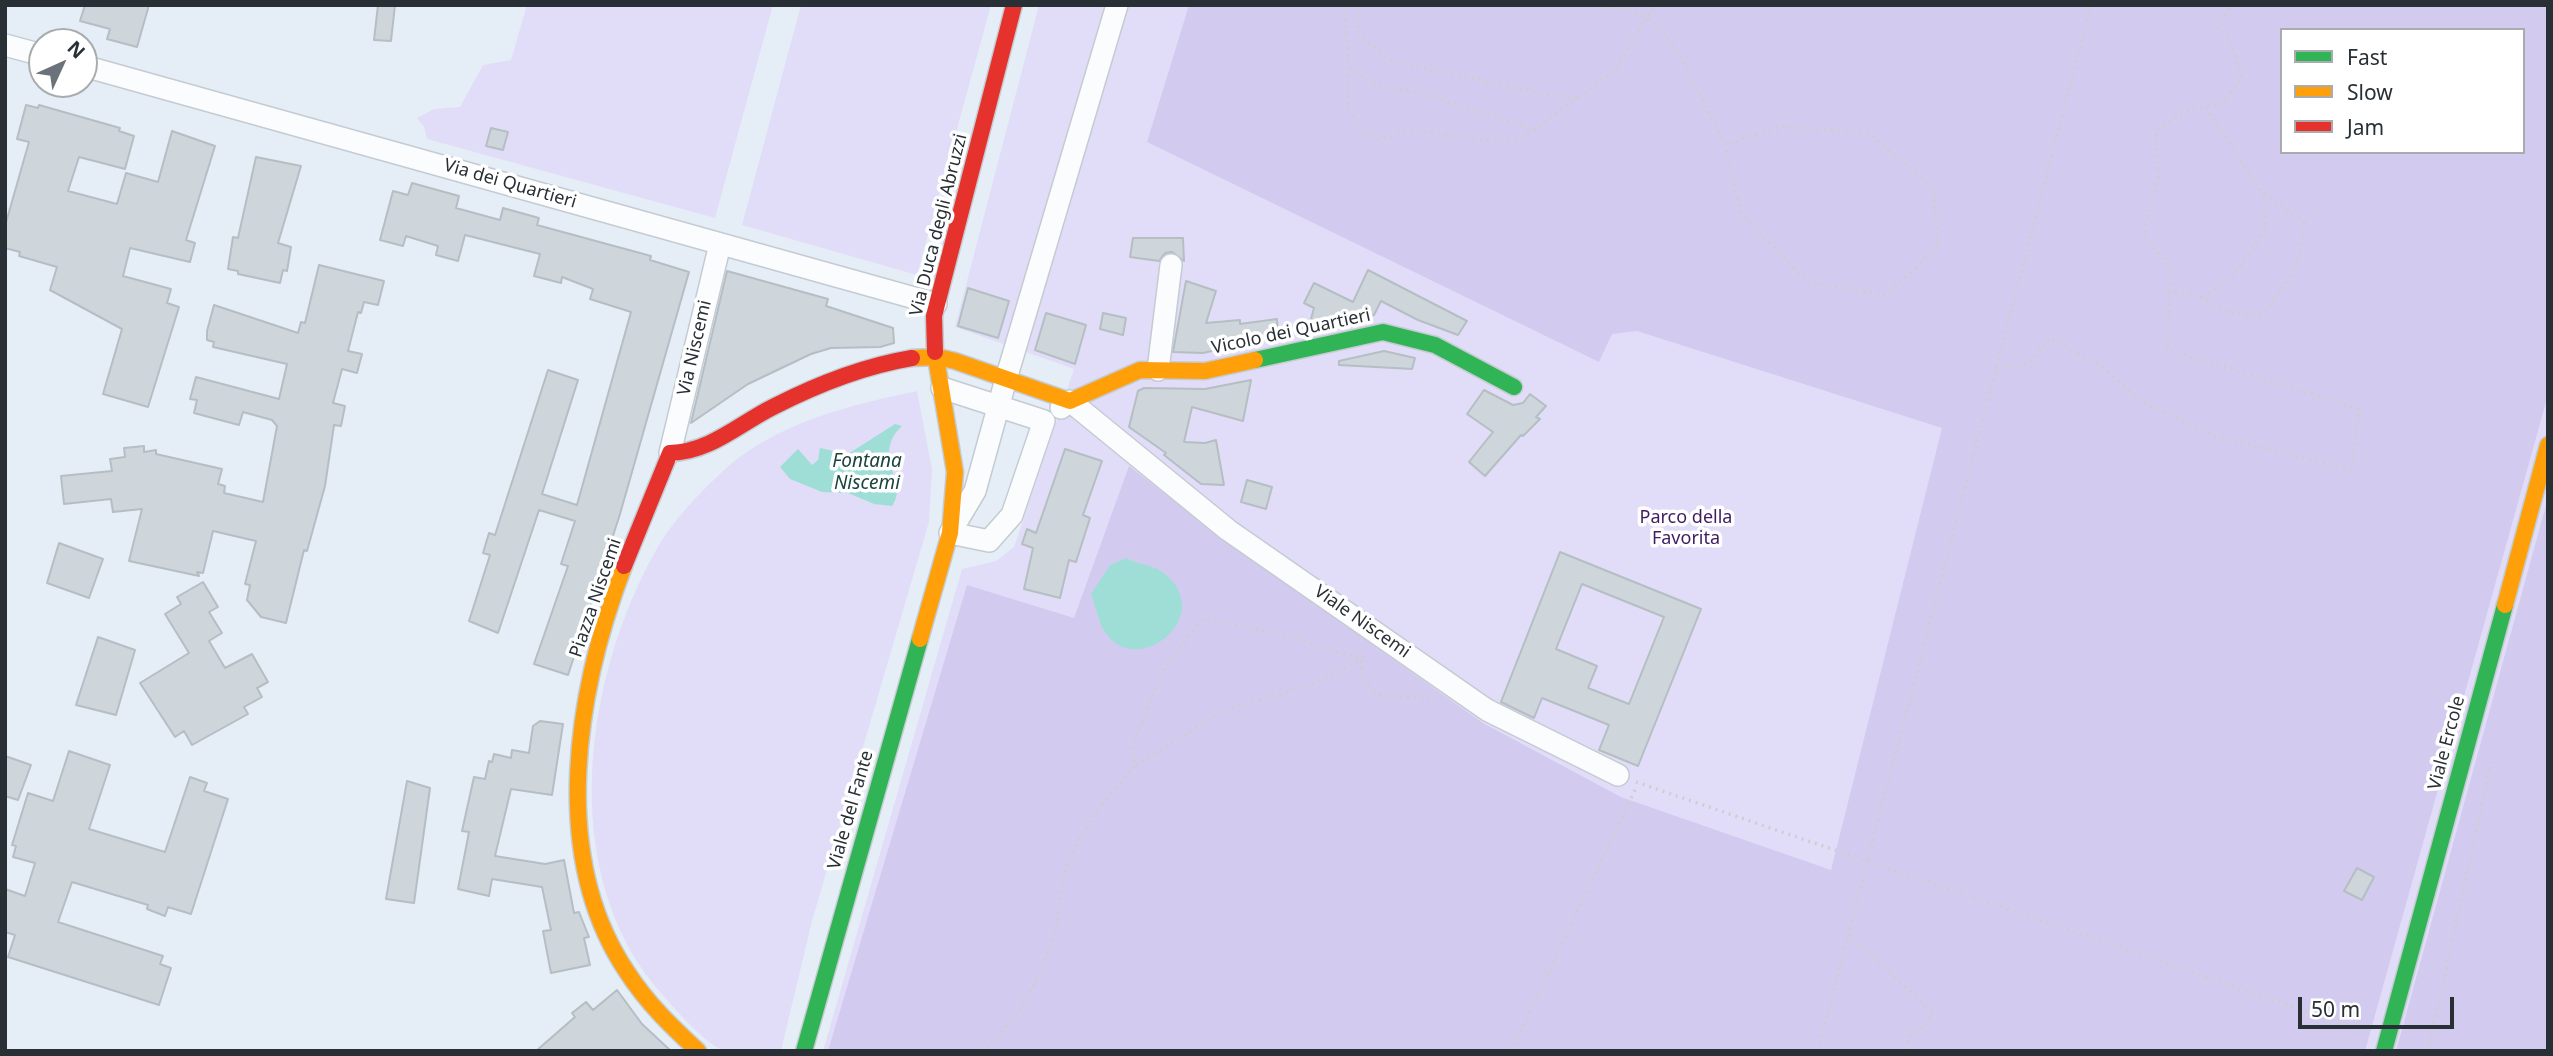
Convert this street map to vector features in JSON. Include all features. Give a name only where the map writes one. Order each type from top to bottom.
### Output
[{"type":"street","name":"Via Duca degli Abruzzi","points":[[938,581],[950,533],[955,472],[936,356],[933,329],[936,304],[1014,5]]},
{"type":"street","points":[[1070,401],[1044,421],[1012,515],[989,541],[950,533],[975,491],[1117,5]]},
{"type":"street","points":[[7,49],[28,53]]},
{"type":"street","name":"Via dei Quartieri","points":[[98,70],[936,304]]},
{"type":"street","name":"Via Niscemi","points":[[670,453],[720,244]]},
{"type":"street","points":[[1158,370],[1171,265]]},
{"type":"street","name":"Vicolo dei Quartieri","points":[[1070,401],[1140,370],[1205,371],[1383,332],[1398,334],[1472,361],[1514,387]]},
{"type":"street","points":[[670,453],[696,451],[769,408],[823,384],[878,367],[936,356],[1070,401]]},
{"type":"street","points":[[942,388],[1044,421]]},
{"type":"street","name":"Viale Niscemi","points":[[1070,401],[1228,530],[1487,710],[1618,775]]},
{"type":"street","name":"Viale Ercole","points":[[2385,1045],[2548,445]]},
{"type":"street","name":"Piazza Niscemi","points":[[670,453],[606,617],[593,659],[579,744],[577,828],[595,908],[615,952],[658,1013],[698,1051]]},
{"type":"street","name":"Viale del Fante","points":[[804,1051],[938,581]]},
{"type":"path","points":[[1344,5],[1349,68],[1347,107],[1363,132],[1378,139],[1416,130],[1494,141],[1521,138],[1535,130],[1615,70],[1656,5]]},
{"type":"path","points":[[1363,5],[1357,30],[1371,45],[1395,62],[1540,93],[1579,98]]},
{"type":"path","points":[[1601,5],[1647,16],[1678,49],[1725,144],[1741,214],[1807,282],[1887,295],[1938,246],[1933,189],[1870,134],[1785,126],[1725,144]]},
{"type":"path","points":[[1818,1051],[2091,5]]},
{"type":"path","points":[[1996,369],[2030,363],[2049,338],[2098,364],[2141,401],[2215,436],[2352,470],[2359,409],[2167,349],[2171,268],[2143,235],[2158,177],[2156,130],[2188,110],[2221,104],[2242,79],[2230,39],[2218,29],[2230,5]]},
{"type":"path","points":[[1349,68],[1383,87],[1420,93],[1535,130]]},
{"type":"path","points":[[2198,296],[2226,311],[2258,316],[2286,288],[2302,251],[2304,222],[2263,193],[2206,107]]},
{"type":"path","points":[[2168,292],[2205,296],[2234,275],[2265,230],[2263,193]]},
{"type":"path","points":[[1136,765],[1131,748],[1165,667],[1203,619],[1285,635],[1362,659]]},
{"type":"path","points":[[981,1051],[993,1043],[1027,996],[1052,944],[1068,864],[1089,819],[1136,765],[1220,712],[1319,682],[1362,659],[1382,635]]},
{"type":"path","points":[[1362,659],[1363,682],[1381,695],[1447,698]]},
{"type":"path","points":[[2428,1051],[2496,747]]},
{"type":"path","points":[[1618,775],[2385,1045]]},
{"type":"path","points":[[1511,1051],[1638,783]]},
{"type":"path","points":[[1849,934],[1931,1011],[1927,1025],[1909,1035],[1907,1051]]},
{"type":"green space","points":[[527,5],[773,5],[715,218],[427,139],[424,127],[417,118],[434,109],[460,107],[483,65],[511,60]]},
{"type":"green space","points":[[801,5],[991,5],[917,275],[742,225]]},
{"type":"green space","name":"Parco della Favorita","points":[[1039,5],[2548,5],[2548,1051],[823,1051],[962,569],[996,561],[1014,547],[1074,369],[955,327]]},
{"type":"green space","points":[[917,391],[932,469],[929,522],[812,921],[781,1051],[729,1052],[706,1040],[654,985],[624,937],[604,885],[594,829],[592,771],[599,713],[612,656],[631,602],[661,541],[686,509],[723,471],[766,440],[814,418]]},
{"type":"shaded area","name":"Parco della Favorita","points":[[1189,5],[2548,5],[2548,395],[2365,1051],[828,1051],[967,585],[1074,618],[1129,466],[1225,540],[1483,723],[1621,797],[1831,870],[1942,428],[1637,331],[1612,334],[1599,362],[1147,142]]},
{"type":"shaded area","points":[[2548,498],[2548,1051],[2396,1051]]},
{"type":"water","name":"Fontana Niscemi","points":[[895,424],[902,426],[893,437],[889,448],[897,488],[892,506],[874,504],[848,493],[822,492],[790,479],[780,467],[798,449],[812,465],[818,460],[820,448],[848,454]]},
{"type":"water","points":[[1126,558],[1161,571],[1179,591],[1182,609],[1176,626],[1164,639],[1148,647],[1131,649],[1114,642],[1101,625],[1091,594],[1110,565]]},
{"type":"building","points":[[85,5],[149,5],[137,47],[107,39],[110,29],[80,21]]},
{"type":"building","points":[[378,5],[395,5],[391,41],[374,40]]},
{"type":"building","points":[[26,105],[38,108],[39,105],[120,128],[119,131],[134,136],[125,169],[79,157],[68,191],[117,204],[126,173],[158,182],[172,131],[215,146],[186,240],[195,243],[190,262],[130,248],[123,276],[171,289],[167,303],[179,307],[148,407],[103,394],[122,329],[50,290],[57,267],[19,256],[20,252],[5,248],[5,226],[29,142],[17,139]]},
{"type":"building","points":[[491,128],[508,132],[503,150],[486,146]]},
{"type":"building","points":[[256,157],[301,166],[278,243],[291,247],[287,271],[283,270],[280,283],[238,274],[238,271],[228,269],[233,237],[238,238]]},
{"type":"building","points":[[412,183],[459,196],[456,208],[500,220],[503,208],[539,218],[537,225],[651,256],[650,260],[689,272],[620,514],[568,675],[534,664],[568,566],[561,564],[575,521],[539,510],[498,633],[469,621],[490,555],[483,553],[489,533],[495,535],[548,370],[578,380],[542,494],[577,505],[631,312],[590,299],[593,289],[562,277],[561,283],[534,276],[540,254],[465,235],[458,261],[436,255],[438,246],[406,236],[403,246],[380,240],[393,191],[408,195]]},
{"type":"building","points":[[1133,238],[1183,238],[1184,261],[1172,252],[1165,253],[1159,261],[1130,257]]},
{"type":"building","points":[[319,265],[384,281],[378,305],[364,302],[361,313],[358,312],[348,351],[362,354],[357,373],[342,369],[333,403],[345,406],[341,426],[334,425],[325,486],[307,551],[304,550],[286,623],[261,617],[247,600],[250,585],[245,584],[256,541],[213,531],[203,573],[197,572],[199,576],[129,561],[142,509],[113,512],[111,499],[64,504],[61,476],[112,471],[110,459],[125,457],[124,448],[144,446],[144,452],[156,450],[156,454],[222,469],[218,484],[225,486],[224,493],[263,502],[277,426],[272,420],[243,412],[239,425],[194,413],[197,400],[190,399],[196,377],[279,399],[287,364],[213,347],[214,342],[207,340],[207,331],[214,305],[298,333],[301,322],[305,323]]},
{"type":"building","points":[[1368,270],[1467,321],[1458,335],[1418,320],[1381,301],[1374,315],[1308,330],[1314,308],[1304,303],[1314,283],[1353,302]]},
{"type":"building","points":[[727,271],[828,299],[826,306],[893,328],[894,343],[880,347],[831,348],[811,354],[748,384],[691,423]]},
{"type":"building","points":[[1186,281],[1216,291],[1206,323],[1240,320],[1240,324],[1277,319],[1278,336],[1203,353],[1173,352]]},
{"type":"building","points":[[968,288],[1009,301],[998,338],[958,326]]},
{"type":"building","points":[[1046,313],[1086,325],[1075,364],[1035,350]]},
{"type":"building","points":[[1103,313],[1126,318],[1123,335],[1100,329]]},
{"type":"building","points":[[1384,351],[1415,358],[1412,369],[1339,365],[1339,361]]},
{"type":"building","points":[[1251,380],[1243,421],[1192,407],[1184,442],[1205,443],[1216,440],[1224,485],[1201,484],[1164,455],[1166,453],[1129,427],[1138,391],[1144,388],[1205,389]]},
{"type":"building","points":[[1484,390],[1513,405],[1523,403],[1530,394],[1546,406],[1536,417],[1540,419],[1521,435],[1485,476],[1469,462],[1493,432],[1467,414]]},
{"type":"building","points":[[1065,449],[1102,461],[1083,515],[1090,518],[1076,562],[1069,560],[1060,598],[1024,589],[1033,548],[1022,544],[1027,529],[1036,533]]},
{"type":"building","points":[[1247,480],[1272,487],[1266,509],[1241,502]]},
{"type":"building","points":[[59,543],[103,559],[89,598],[47,583]]},
{"type":"building","points":[[1560,552],[1701,609],[1638,766],[1599,750],[1609,725],[1542,698],[1534,718],[1501,702]],"holes":[[[1582,584],[1664,617],[1629,704],[1588,688],[1597,666],[1556,649]]]},
{"type":"building","points":[[203,582],[218,607],[209,612],[222,633],[209,641],[225,668],[252,654],[268,682],[257,688],[262,697],[244,707],[248,714],[192,745],[184,731],[175,737],[140,683],[189,653],[165,614],[181,604],[177,597]]},
{"type":"building","points":[[98,637],[135,650],[116,715],[76,705]]},
{"type":"building","points":[[540,721],[563,724],[552,795],[511,789],[495,856],[545,864],[564,860],[574,913],[579,912],[589,937],[584,938],[590,965],[551,973],[543,931],[551,930],[542,887],[492,879],[489,896],[458,889],[469,832],[462,831],[474,777],[485,779],[489,761],[492,762],[494,754],[511,758],[512,750],[529,753],[533,726]]},
{"type":"building","points":[[69,751],[110,765],[89,829],[165,852],[190,777],[207,783],[204,791],[228,799],[191,914],[168,907],[165,916],[147,909],[148,905],[72,882],[58,922],[163,956],[160,964],[171,968],[159,1005],[8,957],[15,935],[5,932],[5,889],[25,896],[35,863],[13,857],[16,846],[12,845],[28,793],[53,801]]},
{"type":"building","points":[[5,756],[31,765],[18,800],[5,796]]},
{"type":"building","points":[[407,781],[430,788],[414,903],[386,899]]},
{"type":"building","points":[[2357,868],[2374,877],[2362,900],[2344,891]]},
{"type":"building","points":[[617,990],[642,1024],[671,1051],[536,1051],[575,1017],[572,1013],[586,1002],[593,1010]]},
{"type":"traffic: fast","points":[[1255,360],[1383,332],[1435,345],[1514,387]]},
{"type":"traffic: fast","points":[[2384,1051],[2505,605]]},
{"type":"traffic: fast","points":[[804,1051],[920,639]]},
{"type":"traffic: slow","points":[[920,639],[950,533],[955,472],[935,352]]},
{"type":"traffic: slow","points":[[912,358],[938,357],[955,361],[1070,401],[1140,370],[1205,371],[1255,360]]},
{"type":"traffic: slow","points":[[2505,605],[2548,445]]},
{"type":"traffic: slow","points":[[624,566],[607,614],[583,718],[578,771],[579,825],[587,876],[602,926],[627,972],[651,1004],[698,1051]]},
{"type":"traffic: jam","points":[[935,352],[934,316],[1014,5]]},
{"type":"traffic: jam","points":[[624,566],[670,453],[698,448],[773,407],[823,384],[858,371],[912,358]]}]
